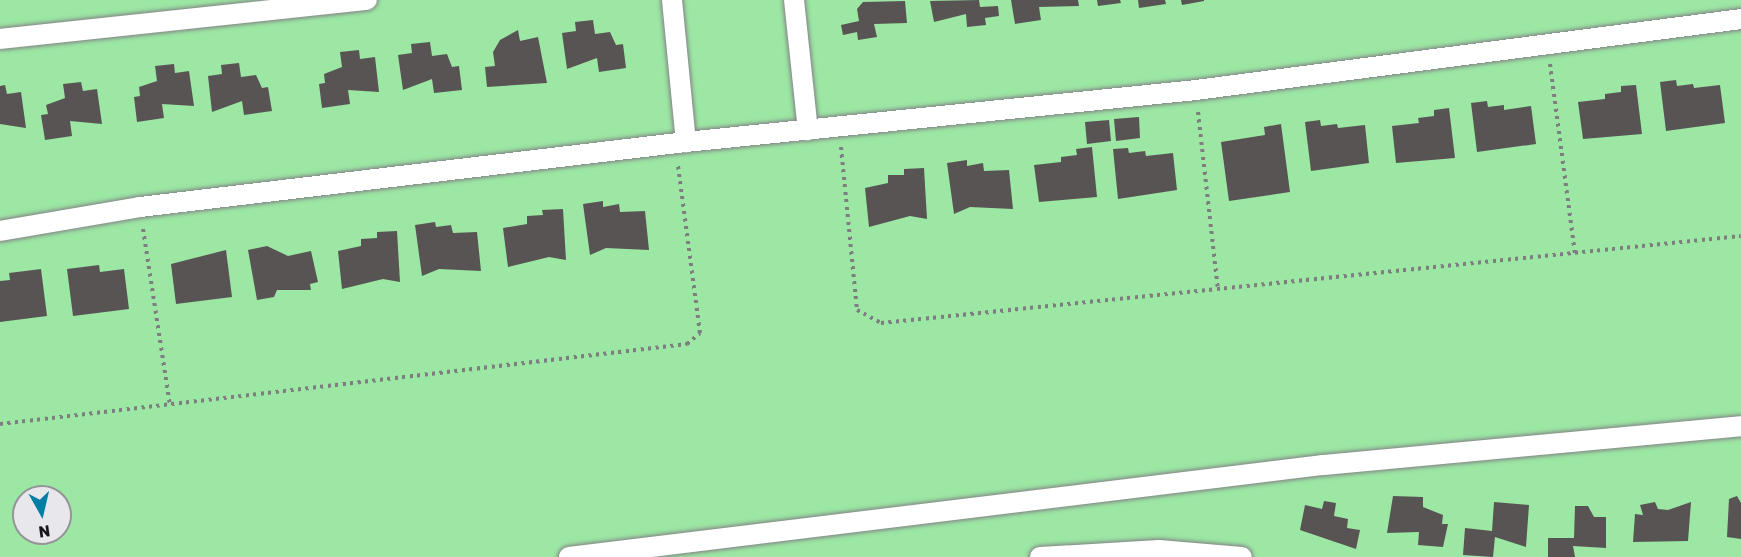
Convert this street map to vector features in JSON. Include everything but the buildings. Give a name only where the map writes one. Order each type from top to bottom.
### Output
[{"type":"street","points":[[0,39],[367,0]]},
{"type":"street","points":[[672,0],[680,143]]},
{"type":"street","points":[[794,0],[808,130]]},
{"type":"street","points":[[0,231],[140,207],[680,143],[1196,90],[1741,19]]},
{"type":"street","points":[[1689,427],[1741,411]]},
{"type":"street","points":[[569,557],[1323,465],[1689,427],[1741,426]]},
{"type":"street","points":[[1040,557],[1160,550],[1242,557]]},
{"type":"path","points":[[1548,45],[1575,253]]},
{"type":"path","points":[[1196,90],[1218,289]]},
{"type":"path","points":[[839,126],[857,310],[881,322],[1741,236]]},
{"type":"path","points":[[0,424],[687,344],[700,333],[680,143]]},
{"type":"path","points":[[140,207],[170,405]]},
{"type":"green space","points":[[0,0],[1741,0],[1741,557],[0,557]]}]
